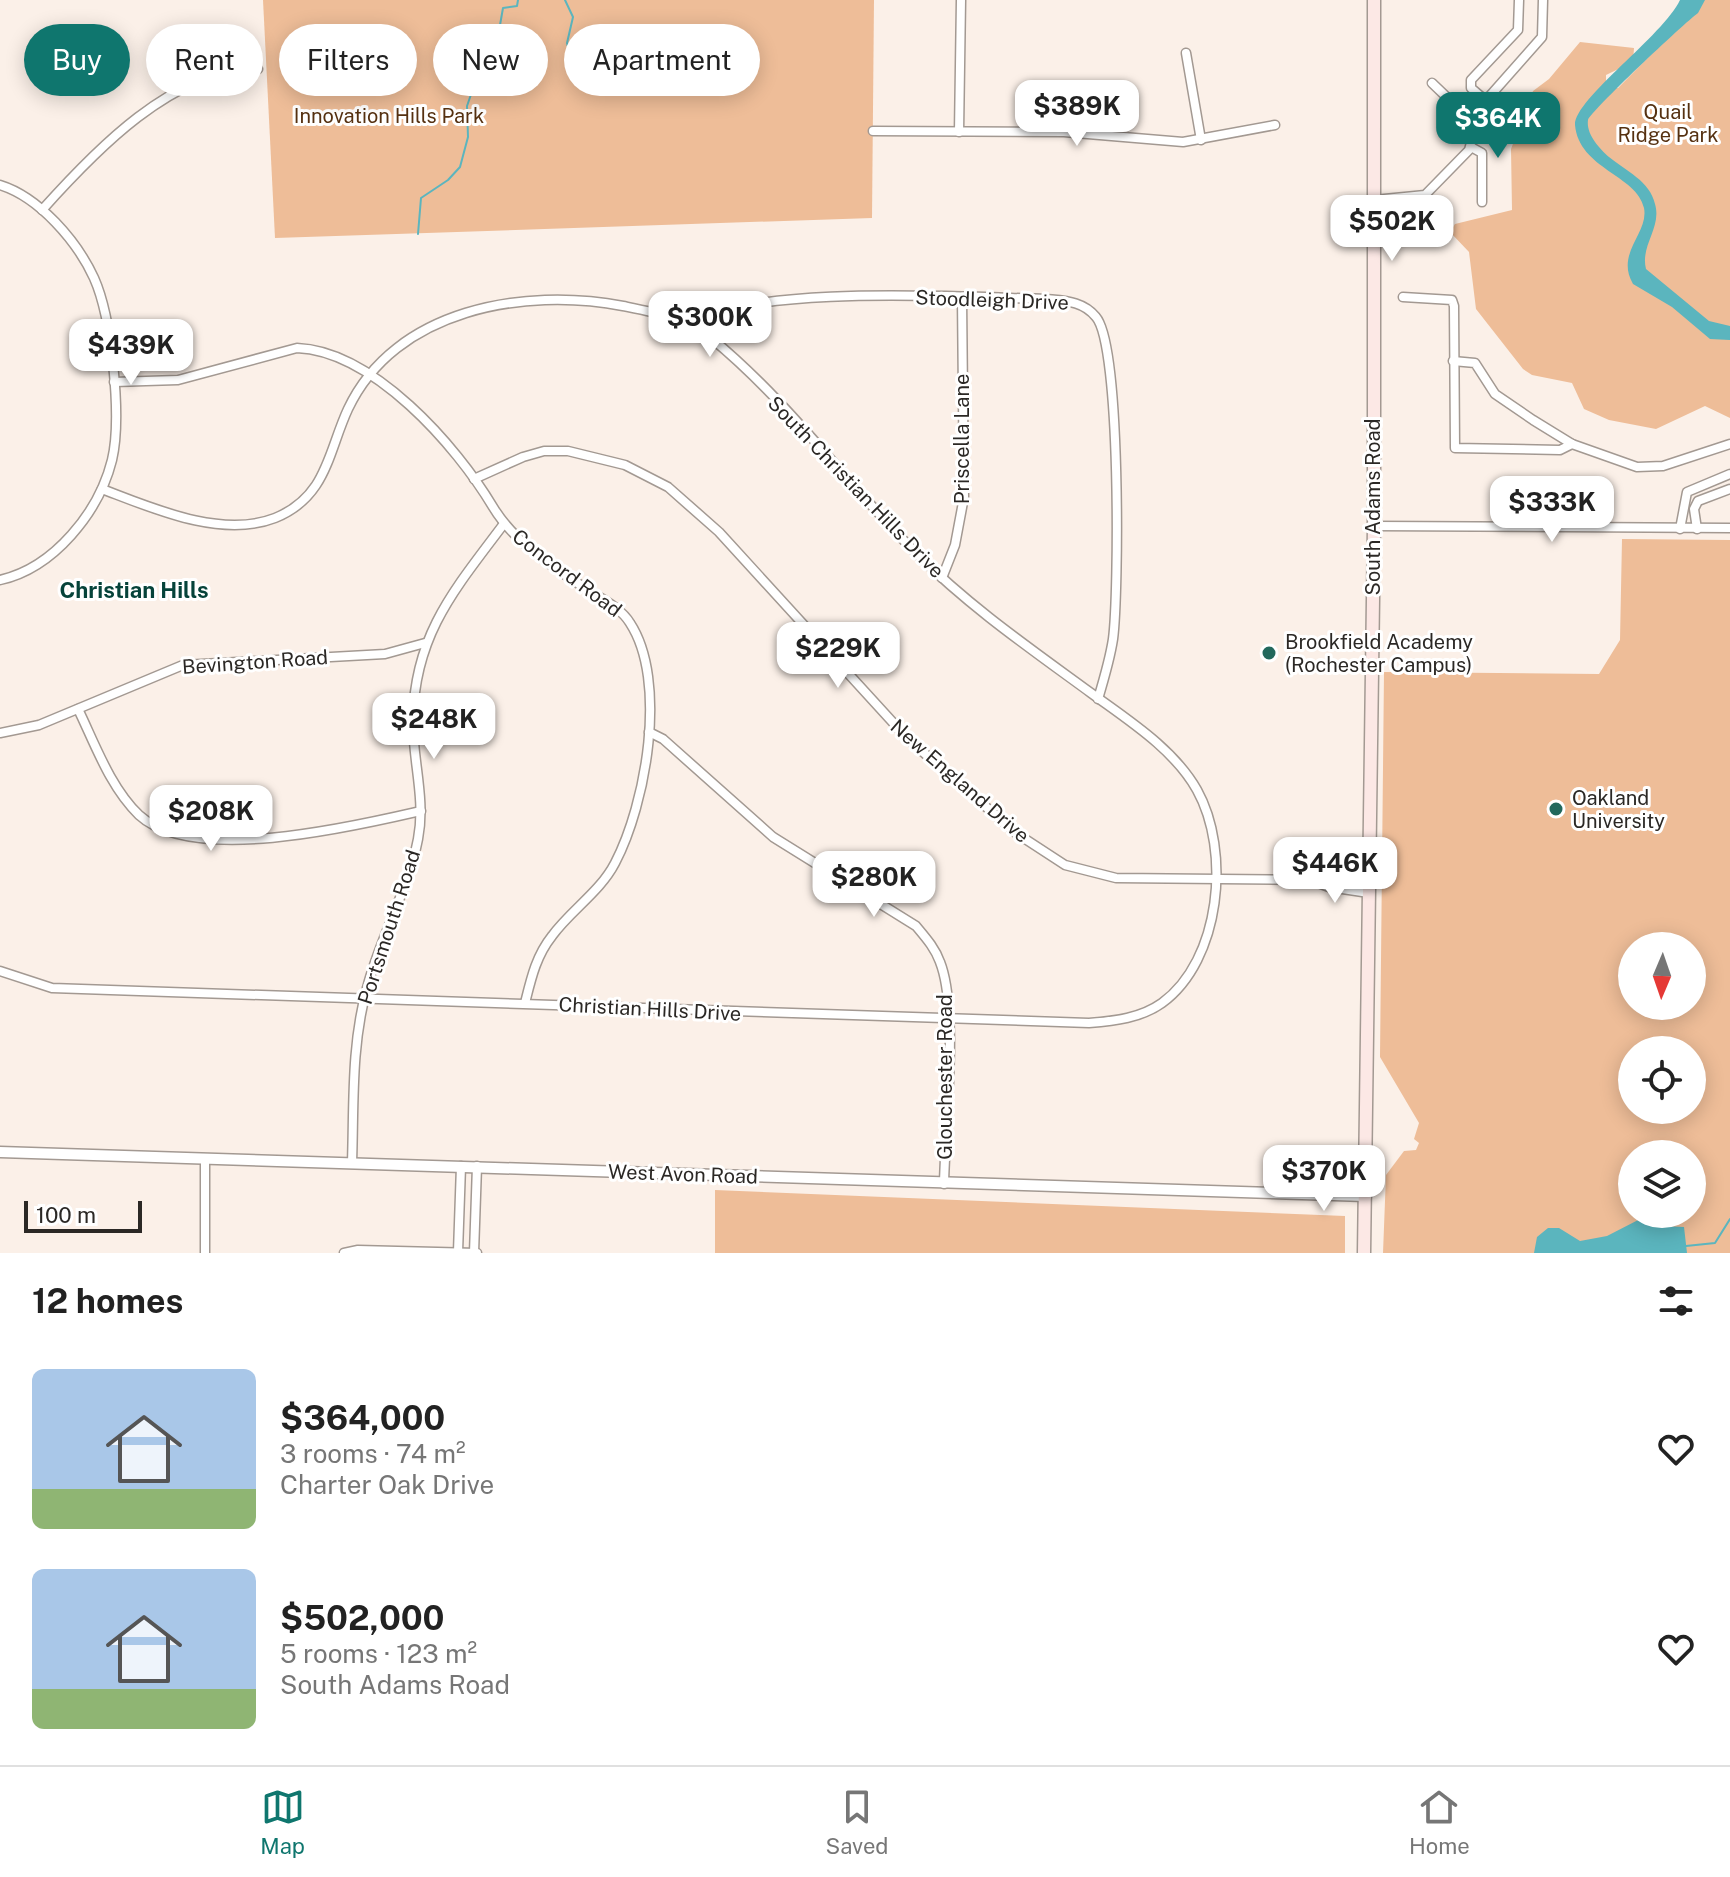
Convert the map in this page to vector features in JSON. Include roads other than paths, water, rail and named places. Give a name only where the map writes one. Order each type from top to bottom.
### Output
[{"type":"main road","name":"South Adams Road","points":[[1364,1253],[1374,526],[1374,0]]},
{"type":"street","points":[[959,132],[961,0]]},
{"type":"street","points":[[1485,100],[1471,88],[1471,80],[1518,30],[1519,0]]},
{"type":"street","points":[[1374,200],[1425,195],[1471,147],[1479,111],[1485,100],[1542,37],[1543,0]]},
{"type":"street","points":[[1186,53],[1201,140]]},
{"type":"street","points":[[1432,83],[1456,106],[1479,111]]},
{"type":"street","points":[[42,210],[86,161],[137,116],[176,96]]},
{"type":"street","points":[[873,131],[1077,132],[1169,142],[1201,140],[1275,125]]},
{"type":"street","points":[[1471,147],[1482,153],[1482,202]]},
{"type":"street","points":[[0,185],[32,201],[42,210],[68,240],[94,278],[106,325],[114,382],[116,432],[102,489],[82,522],[39,564],[0,580]]},
{"type":"street","name":"Stoodleigh Drive","points":[[696,327],[711,315],[728,310],[810,297],[1077,302],[1097,317],[1103,330],[1115,434],[1116,600],[1113,639],[1098,699]]},
{"type":"street","points":[[1403,297],[1452,300],[1455,448],[1560,450],[1572,444]]},
{"type":"street","name":"Priscella Lane","points":[[942,578],[955,545],[964,497],[962,298]]},
{"type":"street","name":"South Christian Hills Drive","points":[[102,489],[174,516],[235,523],[271,519],[300,503],[321,482],[346,413],[369,375],[404,342],[439,320],[509,304],[596,301],[665,316],[696,327],[765,391],[942,578],[1165,752],[1196,789],[1212,839],[1215,881]]},
{"type":"street","name":"Concord Road","points":[[114,382],[192,377],[297,348],[333,355],[369,375],[425,421],[474,479],[503,525],[556,569],[627,618],[645,648],[650,698],[649,732],[640,786],[616,862],[603,882],[541,952],[525,1003]]},
{"type":"street","points":[[1453,361],[1475,363],[1495,394],[1572,444],[1651,469],[1730,444]]},
{"type":"street","name":"New England Drive","points":[[474,479],[523,457],[544,451],[568,451],[596,456],[668,487],[719,532],[908,739],[1036,848],[1065,865],[1116,878],[1215,881],[1309,880],[1369,874]]},
{"type":"street","points":[[1680,529],[1687,492],[1730,474]]},
{"type":"street","points":[[1697,529],[1694,509],[1698,501],[1730,489]]},
{"type":"street","name":"Portsmouth Road","points":[[352,1163],[355,1065],[364,1000],[413,862],[421,811],[413,718],[425,643],[444,609],[503,525]]},
{"type":"street","points":[[1374,526],[1730,528]]},
{"type":"street","name":"Bevington Road","points":[[0,733],[39,725],[183,665],[385,654],[425,643]]},
{"type":"street","points":[[78,709],[122,793],[141,816],[173,831],[233,839],[282,838],[421,811]]},
{"type":"street","name":"Glouchester Road","points":[[649,732],[663,739],[773,837],[916,926],[933,945],[942,965],[949,1020],[944,1184]]},
{"type":"street","name":"New England Drive","points":[[1309,880],[1329,887],[1369,893]]},
{"type":"street","name":"Christian Hills Drive","points":[[0,971],[52,988],[949,1020],[1119,1021],[1161,1004],[1192,971],[1204,948],[1212,922],[1215,881]]},
{"type":"street","name":"West Avon Road","points":[[0,1152],[1366,1196]]},
{"type":"street","points":[[205,1159],[205,1253]]},
{"type":"street","points":[[458,1252],[461,1166]]},
{"type":"street","points":[[344,1253],[358,1250],[476,1253],[477,1166]]},
{"type":"water","points":[[1680,0],[1705,0],[1698,13],[1604,101],[1588,120],[1588,125],[1601,149],[1643,183],[1652,196],[1656,221],[1646,252],[1646,269],[1709,321],[1730,326],[1730,340],[1710,339],[1672,307],[1633,284],[1628,263],[1642,226],[1644,208],[1631,187],[1586,152],[1575,125],[1589,100],[1671,15]]},
{"type":"water","points":[[1548,1228],[1559,1228],[1580,1241],[1607,1236],[1623,1228],[1684,1228],[1687,1253],[1534,1253],[1537,1237]]},
{"type":"waterway","points":[[418,234],[421,198],[448,180],[460,167],[468,137],[467,106],[476,80],[474,68],[491,33],[500,25],[503,8],[517,6],[518,0]]},
{"type":"waterway","points":[[565,0],[573,17],[571,24]]},
{"type":"waterway","points":[[1686,1246],[1715,1243],[1730,1219]]},
{"type":"place","name":"Brookfield Academy (Rochester Campus)","points":[[1269,653]]},
{"type":"place","name":"Oakland University","points":[[1556,809]]},
{"type":"district","name":"Christian Hills","points":[[134,590]]},
{"type":"park label","name":"Innovation Hills Park","points":[[389,116]]},
{"type":"park label","name":"Quail Ridge Park","points":[[1668,124]]}]
